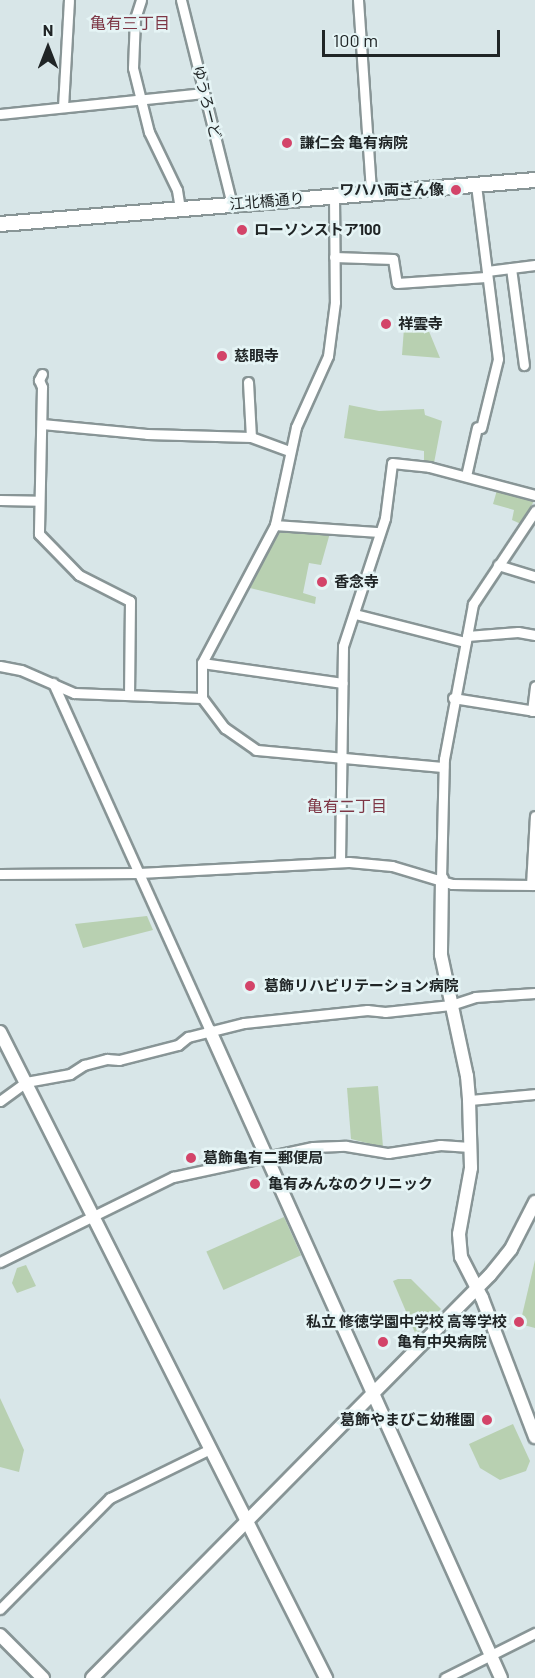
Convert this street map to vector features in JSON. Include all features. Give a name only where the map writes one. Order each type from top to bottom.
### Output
[{"type":"main road","name":"江北橋通り","points":[[0,224],[535,180]]},
{"type":"street","points":[[63,106],[69,0]]},
{"type":"street","points":[[141,0],[135,18],[133,68],[149,132],[177,190],[180,208]]},
{"type":"street","name":"ゆうろーど","points":[[181,0],[202,93],[232,204]]},
{"type":"street","points":[[358,0],[371,192]]},
{"type":"street","points":[[0,114],[202,93]]},
{"type":"street","points":[[466,476],[498,359],[476,185]]},
{"type":"street","points":[[334,195],[335,302],[328,356],[289,451],[275,525],[202,663],[202,698],[225,728],[256,750],[444,767]]},
{"type":"street","points":[[334,257],[393,260],[398,283],[487,274],[535,265]]},
{"type":"street","points":[[511,268],[524,365]]},
{"type":"street","points":[[42,374],[39,380],[42,387],[39,534],[79,575],[130,601],[129,695]]},
{"type":"street","points":[[248,382],[251,437]]},
{"type":"street","points":[[42,424],[147,434],[251,437],[289,451]]},
{"type":"street","points":[[340,862],[343,646],[385,518],[392,463],[466,476],[535,495]]},
{"type":"street","points":[[0,500],[39,501]]},
{"type":"street","points":[[535,511],[473,604],[453,698],[444,767],[439,941],[469,1100],[471,1168],[459,1244],[461,1257],[477,1288],[535,1437]]},
{"type":"street","points":[[275,525],[379,532]]},
{"type":"street","points":[[498,565],[535,576]]},
{"type":"street","points":[[354,614],[466,639],[518,632],[535,635]]},
{"type":"street","points":[[202,663],[343,683]]},
{"type":"street","points":[[0,666],[21,670],[74,693],[202,698]]},
{"type":"street","points":[[53,683],[501,1678]]},
{"type":"street","points":[[453,698],[533,711],[535,686]]},
{"type":"street","points":[[0,874],[139,873],[340,862],[392,866],[442,879],[452,884],[533,885],[535,816]]},
{"type":"street","points":[[0,1101],[26,1082],[70,1074],[84,1065],[106,1059],[119,1060],[178,1045],[188,1037],[243,1023],[451,1005],[475,997],[535,993]]},
{"type":"street","points":[[0,1032],[326,1678]]},
{"type":"street","points":[[469,1100],[535,1094]]},
{"type":"street","points":[[0,1262],[173,1177],[266,1156],[333,1146],[388,1153],[440,1145],[470,1147]]},
{"type":"street","points":[[92,1678],[477,1288],[511,1249],[535,1202]]},
{"type":"street","points":[[0,1609],[110,1498],[210,1449]]},
{"type":"street","points":[[445,1678],[535,1633]]},
{"type":"street","points":[[0,1635],[43,1678]]},
{"type":"green space","points":[[404,328],[428,329],[440,358],[402,355]]},
{"type":"green space","points":[[349,405],[379,411],[424,409],[425,415],[442,421],[434,463],[424,462],[424,451],[344,438]]},
{"type":"green space","points":[[497,490],[534,501],[521,524],[512,520],[514,510],[493,504]]},
{"type":"green space","points":[[280,530],[330,533],[321,565],[309,563],[303,593],[316,597],[315,604],[250,588]]},
{"type":"green space","points":[[147,916],[153,930],[83,948],[75,924]]},
{"type":"green space","points":[[378,1086],[383,1147],[351,1139],[347,1088]]},
{"type":"green space","points":[[284,1217],[301,1255],[223,1290],[206,1252]]},
{"type":"green space","points":[[535,1260],[535,1328],[520,1324]]},
{"type":"green space","points":[[26,1265],[36,1286],[17,1293],[12,1283],[17,1268]]},
{"type":"green space","points":[[411,1279],[441,1309],[416,1335],[393,1281]]},
{"type":"green space","points":[[0,1398],[24,1450],[19,1472],[0,1467]]},
{"type":"green space","points":[[513,1424],[530,1461],[526,1471],[500,1480],[480,1468],[469,1444]]},
{"type":"place","name":"謙仁会 亀有病院","points":[[287,143]]},
{"type":"place","name":"ワハハ両さん像","points":[[456,190]]},
{"type":"place","name":"ローソンストア100","points":[[242,230]]},
{"type":"place","name":"祥雲寺","points":[[386,324]]},
{"type":"place","name":"慈眼寺","points":[[222,356]]},
{"type":"place","name":"香念寺","points":[[322,582]]},
{"type":"place","name":"葛飾リハビリテーション病院","points":[[250,986]]},
{"type":"place","name":"葛飾亀有二郵便局","points":[[191,1158]]},
{"type":"place","name":"亀有みんなのクリニック","points":[[255,1184]]},
{"type":"place","name":"私立 修徳学園中学校 高等学校","points":[[519,1322]]},
{"type":"place","name":"亀有中央病院","points":[[383,1342]]},
{"type":"place","name":"葛飾やまびこ幼稚園","points":[[487,1420]]},
{"type":"district","name":"亀有三丁目","points":[[130,23]]},
{"type":"district","name":"亀有二丁目","points":[[347,806]]}]
